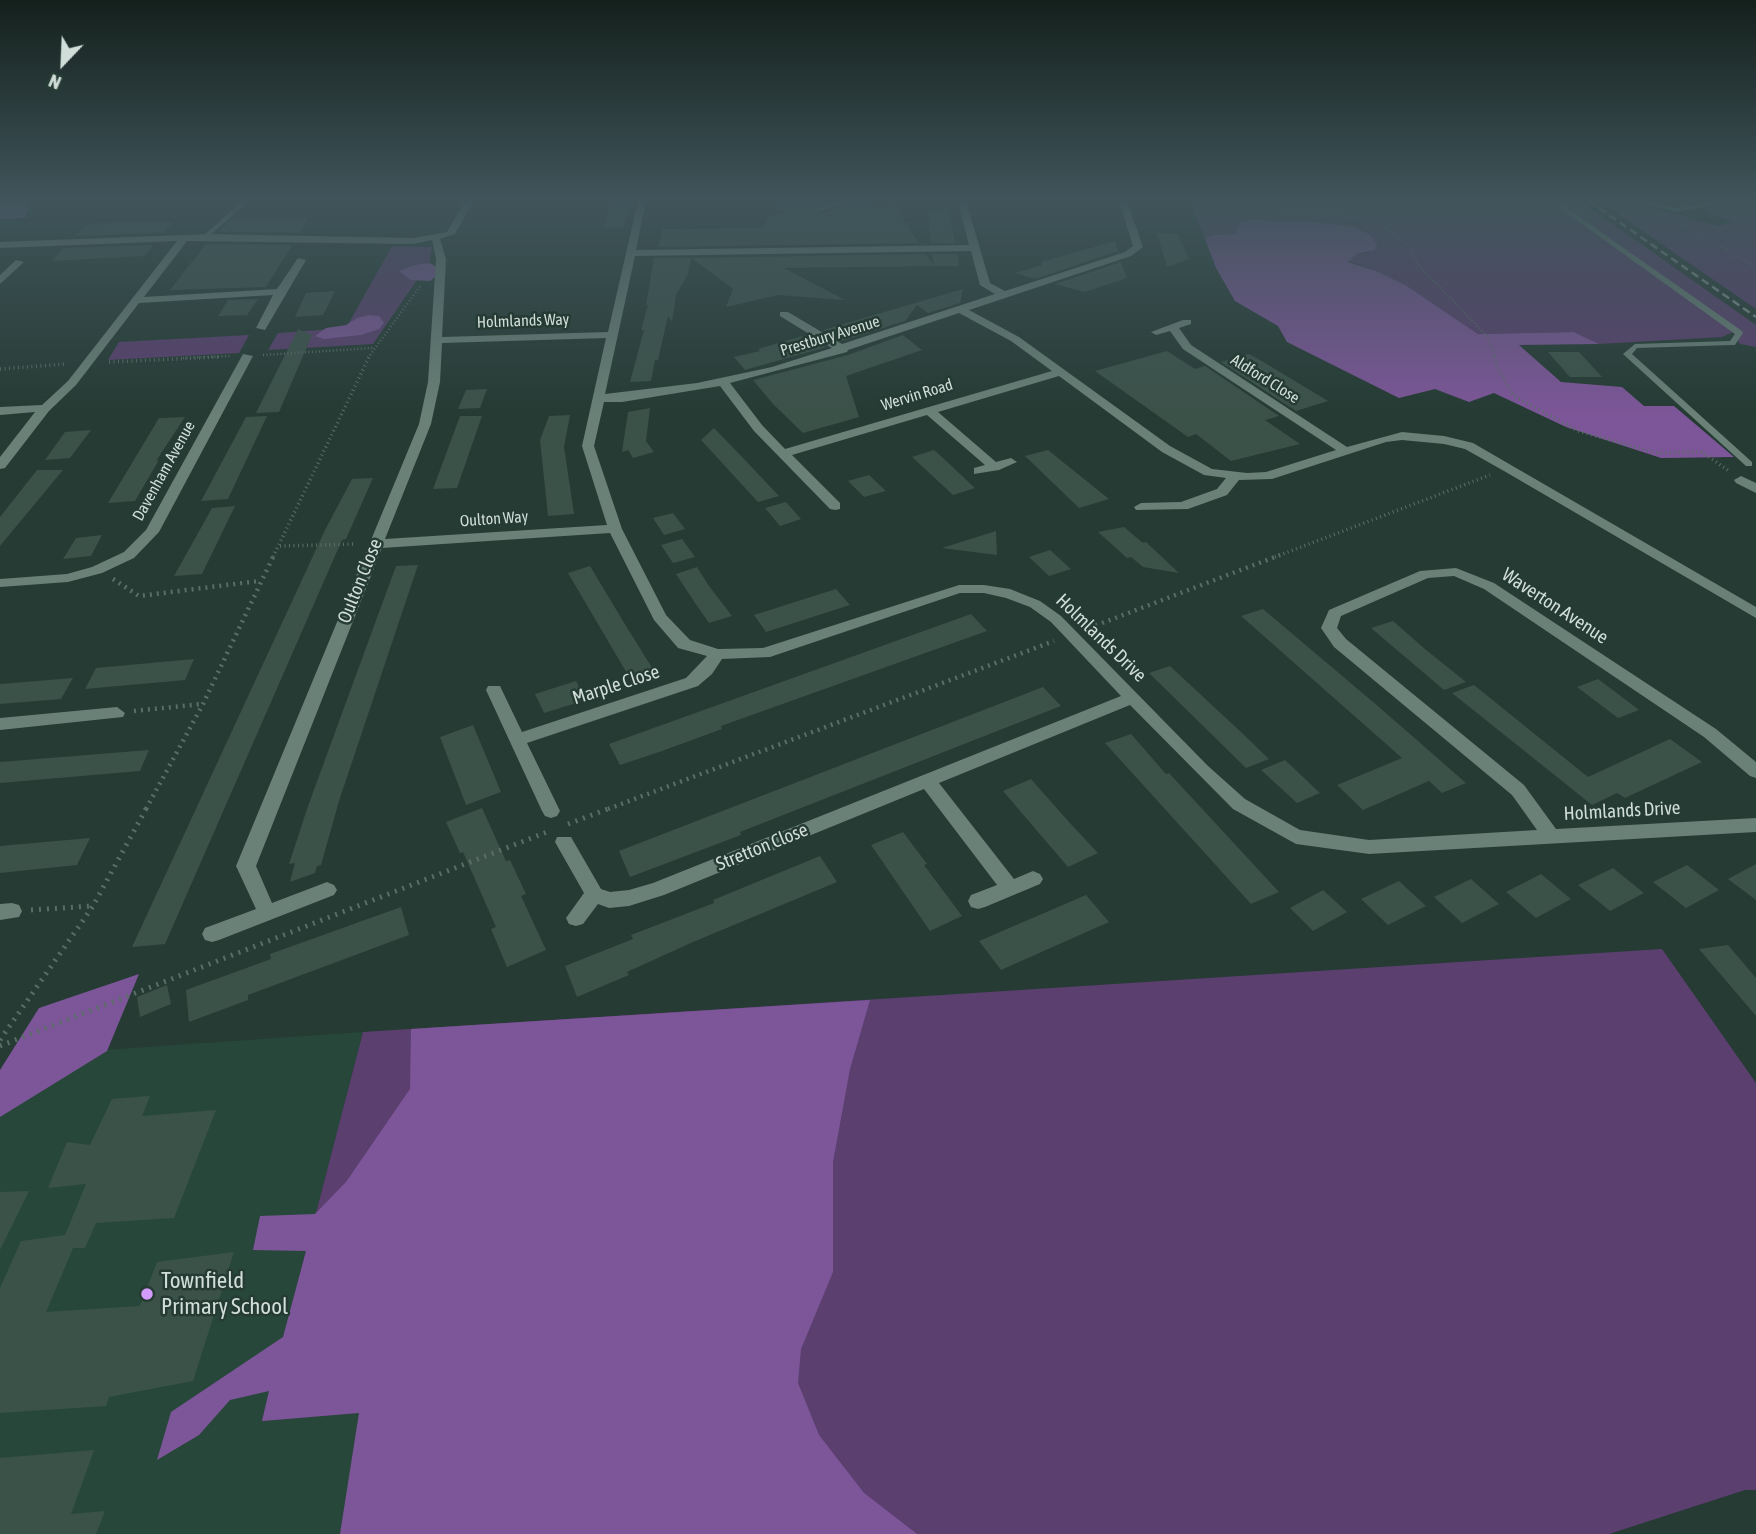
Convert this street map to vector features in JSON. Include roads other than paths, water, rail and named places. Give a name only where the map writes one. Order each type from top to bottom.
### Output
[{"type":"street","points":[[0,465],[45,408],[72,383],[158,273]]},
{"type":"street","points":[[261,328],[292,273]]},
{"type":"street","name":"Oulton Close","points":[[267,912],[246,866],[425,425],[434,382],[440,273]]},
{"type":"street","name":"Holmlands Drive","points":[[625,273],[588,446],[615,529],[659,617],[684,644],[717,654],[764,653],[959,589],[997,592],[1035,604],[1056,619],[1239,804],[1296,837],[1369,847],[1756,825]]},
{"type":"street","points":[[982,273],[985,285],[1005,295]]},
{"type":"street","name":"Prestbury Avenue","points":[[597,398],[622,398],[723,382],[843,350],[1070,273]]},
{"type":"street","points":[[138,300],[279,292]]},
{"type":"street","points":[[961,310],[1015,339],[1182,459],[1209,472],[1234,476],[1267,476],[1384,439],[1423,436],[1469,446],[1756,613]]},
{"type":"street","points":[[784,314],[843,350]]},
{"type":"street","points":[[1156,332],[1187,322]]},
{"type":"street","name":"Aldford Close","points":[[1172,327],[1187,347],[1348,452]]},
{"type":"street","name":"Holmlands Way","points":[[436,340],[611,335]]},
{"type":"street","name":"Davenham Avenue","points":[[0,583],[68,578],[97,570],[129,555],[152,532],[247,356]]},
{"type":"street","name":"Wervin Road","points":[[784,453],[1061,372]]},
{"type":"street","points":[[723,382],[758,428],[835,506]]},
{"type":"street","points":[[0,411],[45,408]]},
{"type":"street","points":[[929,410],[994,467]]},
{"type":"street","points":[[979,471],[1011,462]]},
{"type":"street","points":[[1141,507],[1183,506],[1222,492],[1230,485],[1234,476]]},
{"type":"street","points":[[1741,480],[1756,489]]},
{"type":"street","name":"Oulton Way","points":[[375,544],[615,529]]},
{"type":"street","name":"Waverton Avenue","points":[[1551,836],[1518,790],[1340,643],[1329,628],[1334,613],[1425,574],[1456,572],[1489,586],[1710,733],[1756,772]]},
{"type":"street","name":"Marple Close","points":[[517,740],[692,681],[706,670],[717,654]]},
{"type":"street","points":[[494,690],[551,811]]},
{"type":"street","name":"Stretton Close","points":[[594,894],[609,900],[629,898],[657,890],[1132,698]]},
{"type":"street","points":[[0,724],[117,713]]},
{"type":"street","points":[[927,780],[1010,888]]},
{"type":"street","points":[[564,842],[594,894],[576,918]]},
{"type":"street","points":[[978,901],[1033,879]]},
{"type":"street","points":[[212,934],[327,890]]},
{"type":"lane","points":[[1654,273],[1739,333],[1732,343],[1635,346],[1627,354],[1749,464]]},
{"type":"railway","points":[[1692,273],[1756,317]]},
{"type":"place","name":"Townfield Primary School","points":[[147,1294]]}]
